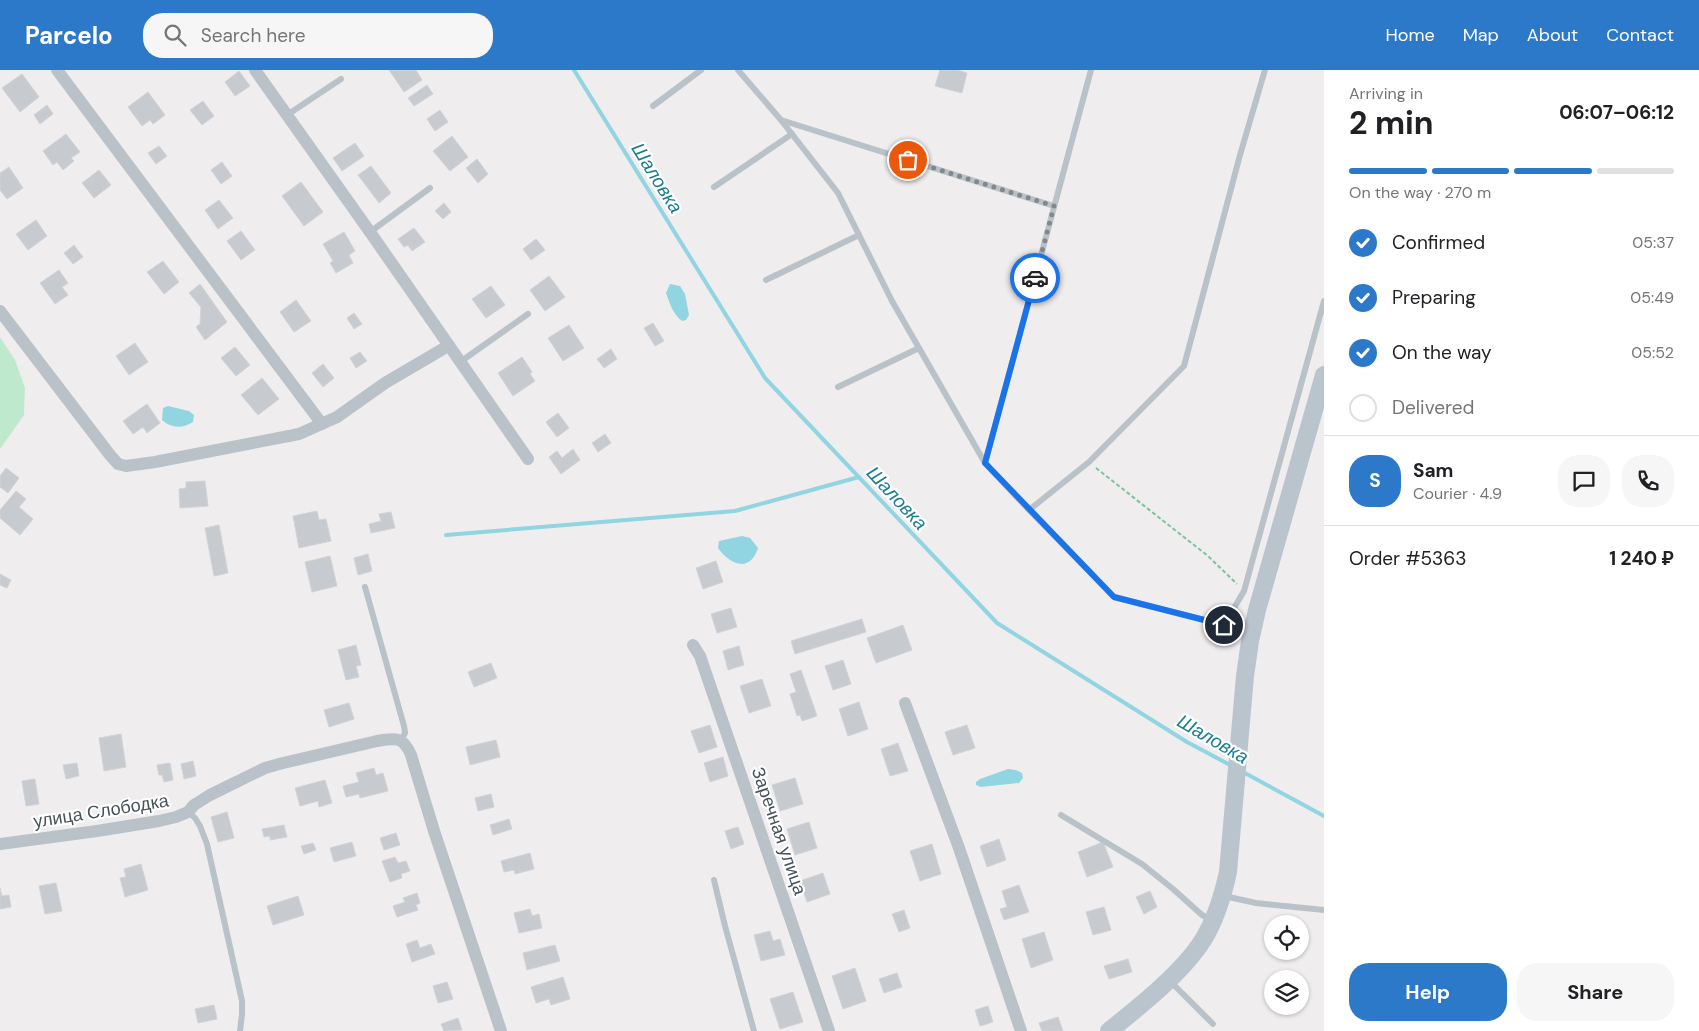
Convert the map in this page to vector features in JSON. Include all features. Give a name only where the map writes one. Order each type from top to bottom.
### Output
[{"type":"street","points":[[57,70],[322,424]]},
{"type":"street","points":[[254,70],[370,232],[528,459]]},
{"type":"street","points":[[0,311],[118,464],[126,466],[299,434],[337,417],[385,384],[448,346]]},
{"type":"street","points":[[1109,1031],[1188,959],[1203,940],[1223,896],[1228,872],[1246,667],[1250,641],[1324,375]]},
{"type":"street","name":"Заречная улица","points":[[693,645],[700,656],[829,1031]]},
{"type":"street","points":[[906,704],[959,848],[1021,1031]]},
{"type":"street","name":"улица Слободка","points":[[0,844],[176,817],[188,812],[194,805],[210,795],[265,768],[283,762],[390,738],[401,740]]},
{"type":"street","points":[[401,740],[408,746],[434,832],[501,1031]]},
{"type":"lane","points":[[653,106],[700,70]]},
{"type":"lane","points":[[738,70],[781,120],[838,193],[892,301],[985,463],[1114,597],[1224,625],[1244,591],[1324,301]]},
{"type":"lane","points":[[985,463],[1091,70]]},
{"type":"lane","points":[[1029,510],[1089,462],[1184,366],[1240,155],[1265,70]]},
{"type":"lane","points":[[287,115],[340,79]]},
{"type":"lane","points":[[781,120],[1054,206]]},
{"type":"lane","points":[[714,187],[792,134]]},
{"type":"lane","points":[[370,232],[430,188]]},
{"type":"lane","points":[[766,280],[859,235]]},
{"type":"lane","points":[[460,363],[528,314]]},
{"type":"lane","points":[[838,387],[919,348]]},
{"type":"lane","points":[[365,587],[404,726],[405,733],[401,740]]},
{"type":"lane","points":[[1244,591],[1261,597]]},
{"type":"lane","points":[[188,812],[200,826],[207,844],[215,876],[242,1002],[240,1031]]},
{"type":"lane","points":[[1061,815],[1142,864],[1202,915],[1213,920]]},
{"type":"lane","points":[[714,880],[754,1031]]},
{"type":"lane","points":[[1223,896],[1256,903],[1324,910]]},
{"type":"lane","points":[[1168,979],[1213,1024]]},
{"type":"path","points":[[1089,462],[1208,556],[1244,591]]},
{"type":"green space","points":[[0,337],[15,360],[25,388],[24,415],[0,449]]},
{"type":"water","points":[[670,284],[680,286],[685,294],[689,315],[686,320],[682,321],[670,305],[666,293]]},
{"type":"water","points":[[168,406],[189,411],[194,415],[193,422],[181,427],[165,423],[162,420],[163,408]]},
{"type":"water","points":[[742,536],[750,538],[758,548],[750,561],[739,564],[728,559],[718,548],[719,541]]},
{"type":"water","points":[[1008,769],[1022,773],[1023,778],[1019,783],[981,787],[976,785],[976,782],[980,779]]},
{"type":"building","points":[[389,70],[416,70],[422,80],[404,92]]},
{"type":"building","points":[[940,70],[957,70],[967,73],[962,93],[935,86]]},
{"type":"building","points":[[239,71],[250,86],[235,96],[225,82]]},
{"type":"building","points":[[22,74],[39,97],[20,112],[2,88]]},
{"type":"building","points":[[427,85],[433,94],[414,106],[408,98]]},
{"type":"building","points":[[148,92],[165,115],[153,124],[150,120],[142,126],[128,107]]},
{"type":"building","points":[[203,101],[214,116],[202,125],[190,110]]},
{"type":"building","points":[[47,105],[53,114],[40,124],[34,115]]},
{"type":"building","points":[[440,110],[448,122],[435,131],[427,119]]},
{"type":"building","points":[[66,134],[80,152],[71,158],[74,161],[63,170],[57,162],[53,165],[43,151]]},
{"type":"building","points":[[452,136],[468,157],[450,171],[433,151]]},
{"type":"building","points":[[355,143],[364,156],[342,171],[333,158]]},
{"type":"building","points":[[159,146],[167,156],[156,164],[148,153]]},
{"type":"building","points":[[477,159],[488,174],[478,183],[466,168]]},
{"type":"building","points":[[222,162],[232,176],[221,184],[211,170]]},
{"type":"building","points":[[371,166],[391,193],[379,203],[358,175]]},
{"type":"building","points":[[9,167],[23,188],[7,199],[0,190],[0,173]]},
{"type":"building","points":[[99,170],[111,185],[94,198],[82,183]]},
{"type":"building","points":[[301,182],[323,212],[304,226],[282,196]]},
{"type":"building","points":[[219,200],[233,218],[218,229],[205,210]]},
{"type":"building","points":[[444,203],[451,212],[443,219],[435,211]]},
{"type":"building","points":[[36,220],[47,236],[28,250],[16,234]]},
{"type":"building","points":[[414,228],[425,242],[412,251],[408,245],[404,247],[398,239]]},
{"type":"building","points":[[241,231],[255,250],[241,260],[227,241]]},
{"type":"building","points":[[344,232],[355,251],[349,255],[353,263],[336,273],[330,263],[333,261],[323,244]]},
{"type":"building","points":[[536,239],[545,250],[531,260],[523,249]]},
{"type":"building","points":[[74,245],[83,257],[73,264],[64,253]]},
{"type":"building","points":[[163,261],[179,282],[164,294],[147,272]]},
{"type":"building","points":[[59,270],[68,283],[62,287],[68,295],[55,304],[40,283]]},
{"type":"building","points":[[549,276],[565,297],[545,311],[530,290]]},
{"type":"building","points":[[200,284],[227,322],[205,340],[196,327],[200,324],[201,307],[189,293]]},
{"type":"building","points":[[491,286],[505,305],[486,318],[472,299]]},
{"type":"building","points":[[296,300],[311,321],[294,332],[280,312]]},
{"type":"building","points":[[354,313],[362,324],[354,329],[347,318]]},
{"type":"building","points":[[653,323],[664,341],[655,346],[644,328]]},
{"type":"building","points":[[569,325],[584,348],[563,361],[548,338]]},
{"type":"building","points":[[135,343],[148,362],[129,375],[116,356]]},
{"type":"building","points":[[235,347],[250,365],[236,376],[221,358]]},
{"type":"building","points":[[611,349],[617,359],[604,368],[597,359]]},
{"type":"building","points":[[360,352],[367,361],[356,368],[350,358]]},
{"type":"building","points":[[522,357],[532,372],[530,374],[535,381],[513,396],[498,373]]},
{"type":"building","points":[[323,364],[334,378],[323,387],[312,373]]},
{"type":"building","points":[[262,378],[279,399],[258,415],[241,395]]},
{"type":"building","points":[[147,404],[160,423],[147,433],[143,427],[133,434],[123,421]]},
{"type":"building","points":[[558,413],[569,428],[557,437],[546,422]]},
{"type":"building","points":[[605,434],[611,443],[598,452],[592,443]]},
{"type":"building","points":[[573,449],[580,460],[561,474],[549,457],[557,451],[562,458]]},
{"type":"building","points":[[6,468],[19,478],[8,493],[0,487],[0,476]]},
{"type":"building","points":[[205,481],[208,506],[180,508],[179,489],[186,488],[186,482]]},
{"type":"building","points":[[16,491],[26,499],[19,507],[33,519],[20,535],[0,518],[0,510]]},
{"type":"building","points":[[317,511],[319,520],[326,519],[331,541],[299,548],[293,516]]},
{"type":"building","points":[[391,512],[395,528],[371,533],[369,524],[381,521],[379,514]]},
{"type":"building","points":[[219,525],[228,573],[214,576],[205,528]]},
{"type":"building","points":[[368,554],[372,571],[358,575],[354,558]]},
{"type":"building","points":[[330,556],[337,586],[312,592],[305,562]]},
{"type":"building","points":[[716,561],[723,582],[703,589],[696,568]]},
{"type":"building","points":[[0,574],[11,580],[7,588],[0,585]]},
{"type":"building","points":[[731,608],[737,627],[717,633],[711,614]]},
{"type":"building","points":[[862,619],[866,632],[795,654],[791,641]]},
{"type":"building","points":[[903,625],[912,650],[876,663],[867,638]]},
{"type":"building","points":[[356,645],[361,665],[356,666],[359,677],[346,680],[338,650]]},
{"type":"building","points":[[739,646],[744,665],[728,670],[723,651]]},
{"type":"building","points":[[843,660],[851,684],[833,690],[825,666]]},
{"type":"building","points":[[491,663],[497,678],[474,687],[468,672]]},
{"type":"building","points":[[801,670],[817,716],[802,721],[800,715],[797,716],[790,694],[796,692],[790,674]]},
{"type":"building","points":[[762,679],[771,706],[749,713],[740,686]]},
{"type":"building","points":[[859,702],[868,729],[848,736],[839,709]]},
{"type":"building","points":[[349,703],[354,719],[329,727],[324,710]]},
{"type":"building","points":[[710,725],[717,747],[699,753],[691,731]]},
{"type":"building","points":[[967,725],[975,748],[953,755],[945,732]]},
{"type":"building","points":[[121,734],[126,767],[104,771],[99,738]]},
{"type":"building","points":[[496,740],[500,757],[470,765],[466,747]]},
{"type":"building","points":[[898,743],[908,771],[890,776],[881,749]]},
{"type":"building","points":[[723,757],[728,776],[710,782],[704,763]]},
{"type":"building","points":[[193,761],[196,776],[184,779],[181,764]]},
{"type":"building","points":[[77,763],[79,776],[66,779],[63,765]]},
{"type":"building","points":[[170,763],[173,780],[164,782],[162,775],[159,775],[157,765]]},
{"type":"building","points":[[374,768],[376,775],[383,773],[388,791],[360,798],[359,794],[346,797],[343,786],[359,782],[356,773]]},
{"type":"building","points":[[795,778],[803,804],[780,811],[772,785]]},
{"type":"building","points":[[35,779],[39,804],[26,806],[22,781]]},
{"type":"building","points":[[325,780],[332,803],[319,807],[318,801],[300,806],[295,788]]},
{"type":"building","points":[[491,794],[494,807],[478,811],[475,798]]},
{"type":"building","points":[[227,812],[234,838],[218,842],[211,817]]},
{"type":"building","points":[[509,819],[512,829],[493,835],[490,825]]},
{"type":"building","points":[[809,822],[817,848],[795,855],[787,829]]},
{"type":"building","points":[[284,825],[287,837],[270,840],[270,836],[264,837],[262,829]]},
{"type":"building","points":[[738,827],[744,844],[731,849],[725,831]]},
{"type":"building","points":[[396,833],[400,845],[384,850],[380,838]]},
{"type":"building","points":[[999,839],[1006,860],[987,867],[980,846]]},
{"type":"building","points":[[352,842],[356,856],[334,862],[330,848]]},
{"type":"building","points":[[1103,842],[1113,867],[1087,877],[1078,852]]},
{"type":"building","points":[[313,843],[316,850],[304,854],[301,846]]},
{"type":"building","points":[[932,844],[941,874],[920,881],[910,851]]},
{"type":"building","points":[[530,853],[534,869],[515,874],[514,870],[504,872],[501,861]]},
{"type":"building","points":[[395,857],[398,863],[406,861],[410,871],[401,874],[402,878],[390,882],[382,861]]},
{"type":"building","points":[[141,864],[148,890],[125,897],[120,878],[126,877],[124,869]]},
{"type":"building","points":[[823,873],[830,894],[807,902],[800,881]]},
{"type":"building","points":[[56,883],[62,911],[45,914],[39,886]]},
{"type":"building","points":[[1019,885],[1029,912],[1004,920],[1000,909],[1007,907],[1002,891]]},
{"type":"building","points":[[0,888],[2,896],[9,895],[11,907],[0,909]]},
{"type":"building","points":[[1150,891],[1157,907],[1144,914],[1136,897]]},
{"type":"building","points":[[417,893],[420,903],[416,905],[418,910],[397,917],[393,906],[405,902],[403,898]]},
{"type":"building","points":[[298,896],[304,915],[273,925],[267,906]]},
{"type":"building","points":[[1104,907],[1111,930],[1093,935],[1086,912]]},
{"type":"building","points":[[530,909],[532,916],[539,914],[542,928],[519,933],[514,913]]},
{"type":"building","points":[[904,910],[910,928],[899,932],[892,914]]},
{"type":"building","points":[[770,931],[773,941],[780,939],[785,955],[761,961],[754,935]]},
{"type":"building","points":[[1044,932],[1053,960],[1031,968],[1022,939]]},
{"type":"building","points":[[417,940],[420,948],[431,944],[435,954],[412,962],[406,944]]},
{"type":"building","points":[[555,945],[560,961],[527,970],[523,953]]},
{"type":"building","points":[[1128,959],[1132,972],[1109,979],[1104,966]]},
{"type":"building","points":[[855,968],[866,1001],[843,1009],[832,976]]},
{"type":"building","points":[[897,973],[902,987],[884,993],[879,979]]},
{"type":"building","points":[[563,977],[570,999],[551,1005],[549,999],[536,1003],[531,987]]},
{"type":"building","points":[[447,982],[453,999],[438,1003],[433,986]]},
{"type":"building","points":[[793,992],[803,1022],[780,1029],[770,999]]},
{"type":"building","points":[[214,1005],[217,1019],[198,1023],[195,1009]]},
{"type":"building","points":[[988,1006],[993,1022],[980,1026],[975,1010]]},
{"type":"building","points":[[1058,1017],[1063,1031],[1042,1031],[1039,1023]]},
{"type":"building","points":[[458,1018],[462,1030],[444,1031],[441,1024]]},
{"type":"waterway","name":"Шаловка","points":[[574,70],[765,378],[997,623],[1187,742],[1232,766]]},
{"type":"waterway","points":[[446,535],[735,511],[859,477]]},
{"type":"waterway","name":"Шаловка","points":[[1243,772],[1324,816]]},
{"type":"way so far","points":[[908,160],[1054,206],[1035,278]]},
{"type":"route","points":[[1035,278],[985,463],[1114,597],[1224,625]]}]
